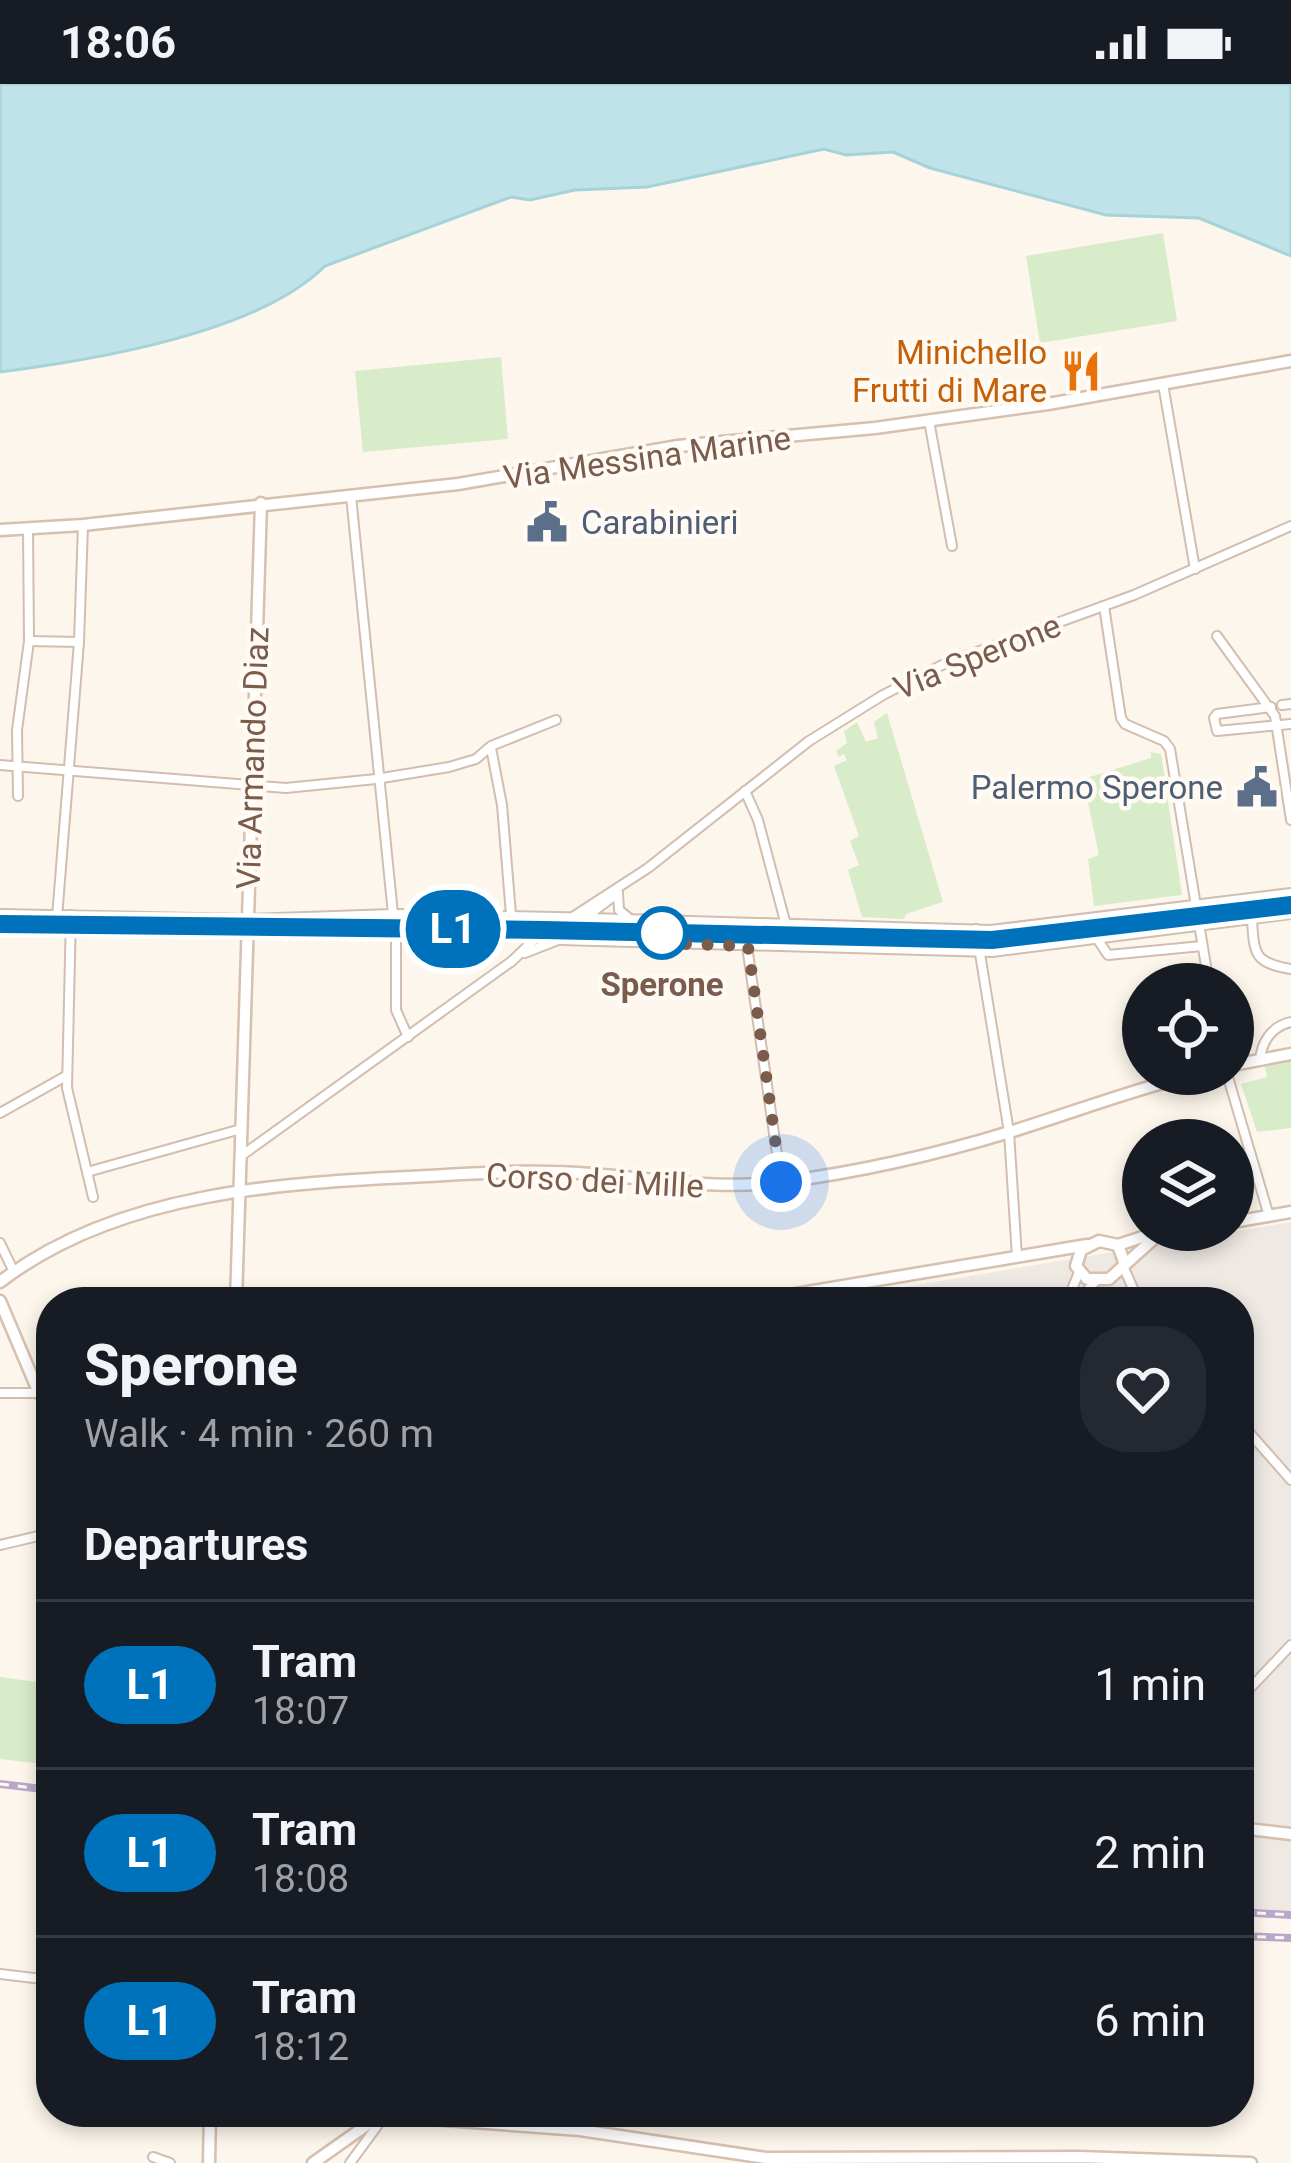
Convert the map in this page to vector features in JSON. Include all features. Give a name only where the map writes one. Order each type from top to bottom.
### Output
[{"type":"street","name":"Via Messina Marine","points":[[0,530],[523,476],[678,446],[929,421],[1291,361]]},
{"type":"street","points":[[1162,383],[1195,569]]},
{"type":"street","points":[[929,421],[952,546]]},
{"type":"street","points":[[351,495],[393,914]]},
{"type":"street","name":"Via Armando Diaz","points":[[237,1287],[261,503]]},
{"type":"street","points":[[56,930],[79,642],[83,525]]},
{"type":"street","name":"Via Sperone","points":[[633,878],[847,716],[925,672],[1104,606],[1291,526]]},
{"type":"street","points":[[18,796],[16,766],[29,641],[28,529]]},
{"type":"street","points":[[1104,606],[1121,718],[1170,749],[1205,963]]},
{"type":"street","points":[[1217,636],[1270,707],[1291,820]]},
{"type":"street","points":[[29,641],[79,642]]},
{"type":"street","points":[[1270,707],[1217,714],[1217,731],[1291,724]]},
{"type":"street","points":[[0,765],[286,788],[449,767],[556,720]]},
{"type":"street","points":[[491,746],[502,805],[511,915]]},
{"type":"street","points":[[745,791],[758,820],[786,925]]},
{"type":"street","points":[[584,918],[633,878]]},
{"type":"street","points":[[242,1156],[567,920],[633,878]]},
{"type":"street","points":[[618,893],[619,910],[631,920]]},
{"type":"street","points":[[0,929],[245,926],[393,914],[976,929],[1043,925],[1291,893]]},
{"type":"street","points":[[0,914],[396,937],[518,935],[979,952],[1291,914]]},
{"type":"street","points":[[71,915],[66,1076],[94,1197]]},
{"type":"street","points":[[511,962],[549,936],[573,933],[567,920]]},
{"type":"street","points":[[1252,920],[1257,956],[1291,969]]},
{"type":"street","points":[[976,929],[1009,1132],[1017,1257]]},
{"type":"street","points":[[518,935],[523,951]]},
{"type":"street","points":[[396,937],[396,1010],[408,1037]]},
{"type":"street","points":[[1098,940],[1108,955],[1202,946]]},
{"type":"street","points":[[748,946],[781,1182]]},
{"type":"street","points":[[1260,1061],[1261,1046],[1278,1025],[1291,1022]]},
{"type":"street","points":[[1254,1062],[1291,1054]]},
{"type":"street","points":[[0,1113],[66,1076]]},
{"type":"street","name":"Corso dei Mille","points":[[0,1282],[55,1246],[108,1225],[241,1191],[476,1174],[587,1174],[719,1187],[781,1182],[875,1167],[1128,1095]]},
{"type":"street","points":[[1233,1095],[1269,1216]]},
{"type":"street","points":[[87,1172],[241,1129]]},
{"type":"street","points":[[1254,1218],[1291,1212]]},
{"type":"street","points":[[836,1287],[1106,1241],[1122,1244]]},
{"type":"street","points":[[0,1243],[14,1272]]},
{"type":"street","points":[[1118,1245],[1130,1287]]},
{"type":"street","points":[[1074,1287],[1077,1256],[1087,1246]]},
{"type":"street","points":[[1092,1287],[1139,1251]]},
{"type":"street","points":[[1041,1253],[1118,1287]]},
{"type":"street","points":[[0,1301],[36,1375]]},
{"type":"street","points":[[0,1394],[36,1393]]},
{"type":"street","points":[[1254,1438],[1291,1480]]},
{"type":"street","points":[[0,1545],[36,1537]]},
{"type":"street","points":[[1254,1684],[1291,1645]]},
{"type":"street","points":[[1254,1830],[1291,1834]]},
{"type":"street","points":[[0,1974],[36,1978]]},
{"type":"street","points":[[209,2163],[210,2127]]},
{"type":"street","points":[[319,2162],[369,2127]]},
{"type":"street","points":[[350,2163],[376,2127]]},
{"type":"street","points":[[549,2127],[766,2158],[1080,2157],[1251,2163]]},
{"type":"street","points":[[153,2157],[170,2163]]},
{"type":"shaded area","points":[[1291,1222],[1291,1911],[1254,1909],[1254,1287],[905,1287],[1122,1250],[1254,1251],[1254,1228]]},
{"type":"green space","points":[[1163,233],[1177,321],[1040,343],[1026,256]]},
{"type":"green space","points":[[501,357],[508,439],[363,452],[355,371]]},
{"type":"green space","points":[[887,713],[943,902],[906,914],[904,919],[862,917],[848,870],[859,865],[850,841],[859,836],[834,766],[847,760],[836,751],[847,743],[844,731],[857,722],[866,742],[878,738],[874,722]]},
{"type":"green space","points":[[1151,752],[1161,754],[1182,895],[1094,906],[1088,859],[1099,855],[1083,779],[1151,758]]},
{"type":"green space","points":[[1291,1058],[1291,1128],[1257,1132],[1245,1095],[1254,1095],[1254,1080],[1267,1077],[1264,1063]]},
{"type":"green space","points":[[0,1677],[36,1682],[36,1763],[0,1759]]},
{"type":"water","points":[[0,84],[1291,84],[1291,256],[1199,218],[1106,215],[930,168],[893,152],[846,155],[824,149],[647,187],[575,190],[530,200],[511,197],[325,266],[296,289],[218,326],[126,351],[0,372]]},
{"type":"tram line","points":[[0,924],[992,941],[1291,905]]},
{"type":"tram line","name":"L1","points":[[0,924],[992,940],[1291,905]]},
{"type":"railway","points":[[0,1784],[36,1788]]},
{"type":"railway","points":[[1254,1913],[1291,1915]]},
{"type":"railway","points":[[1254,1937],[1291,1938]]},
{"type":"place","name":"Minichello Frutti di Mare","points":[[1081,371]]},
{"type":"place","name":"Carabinieri","points":[[547,522]]},
{"type":"place","name":"Palermo Sperone","points":[[1257,787]]},
{"type":"place","name":"Sperone","points":[[662,933]]},
{"type":"route","points":[[662,933],[655,943],[748,946],[781,1182]]}]
